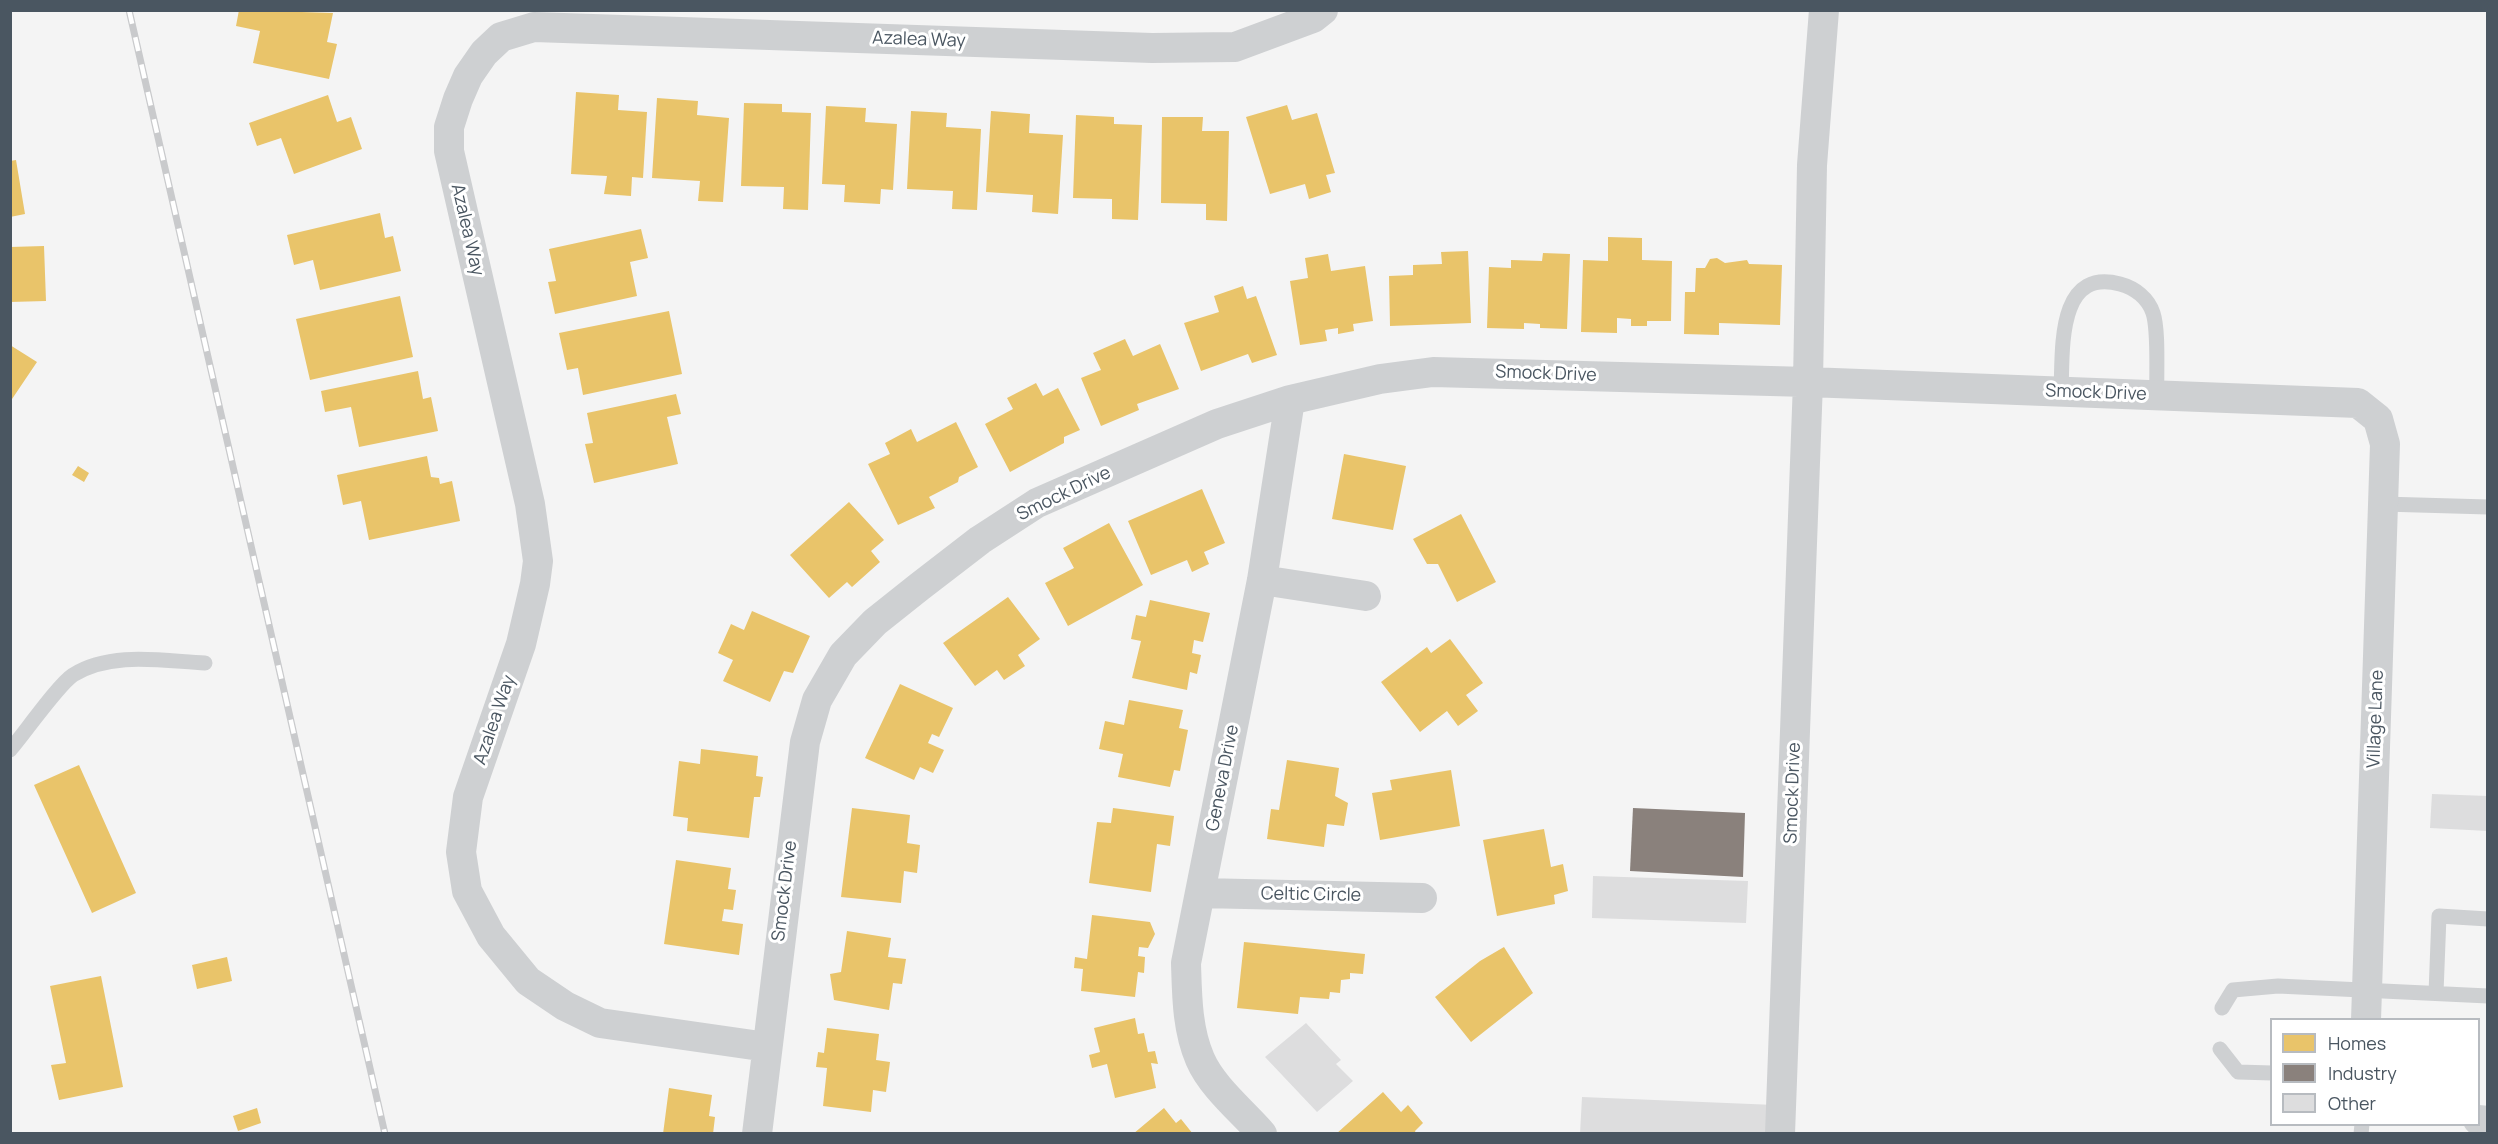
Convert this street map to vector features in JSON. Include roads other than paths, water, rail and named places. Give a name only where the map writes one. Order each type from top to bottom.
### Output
[{"type":"street","name":"Azalea Way","points":[[767,1047],[600,1023],[565,1006],[528,981],[498,945],[467,891],[461,852],[468,797],[521,644],[538,561],[530,504],[449,151],[449,127],[468,76],[484,53],[501,37],[534,27],[1141,47],[1235,47],[1312,18],[1323,10]]},
{"type":"street","points":[[1808,381],[1812,165],[1824,10]]},
{"type":"street","name":"Smock Drive","points":[[757,1134],[804,742],[817,700],[843,655],[875,622],[980,540],[1037,503],[1217,424],[1290,400],[1380,379],[1433,372],[1808,381],[2358,403],[2378,419]]},
{"type":"street","name":"Smock Drive","points":[[1780,1134],[1808,381]]},
{"type":"street","name":"Geneva Drive","points":[[1262,1134],[1221,1089],[1200,1060],[1188,1012],[1186,963],[1262,580],[1290,400]]},
{"type":"street","name":"Village Lane","points":[[2366,1018],[2385,444],[2378,419]]},
{"type":"street","points":[[1262,580],[1366,596]]},
{"type":"street","name":"Celtic Circle","points":[[1201,893],[1422,898]]},
{"type":"lane","points":[[2061,391],[2065,318],[2078,293],[2097,283],[2119,284],[2135,290],[2146,300],[2154,314],[2157,395]]},
{"type":"lane","points":[[2383,504],[2487,507]]},
{"type":"lane","points":[[10,750],[71,676],[93,666],[135,658],[205,663]]},
{"type":"lane","points":[[2436,993],[2439,916],[2487,919]]},
{"type":"lane","points":[[2222,1008],[2233,990],[2277,986],[2487,996]]},
{"type":"lane","points":[[2220,1049],[2238,1072],[2270,1073]]},
{"type":"railway","points":[[129,10],[385,1134]]}]
